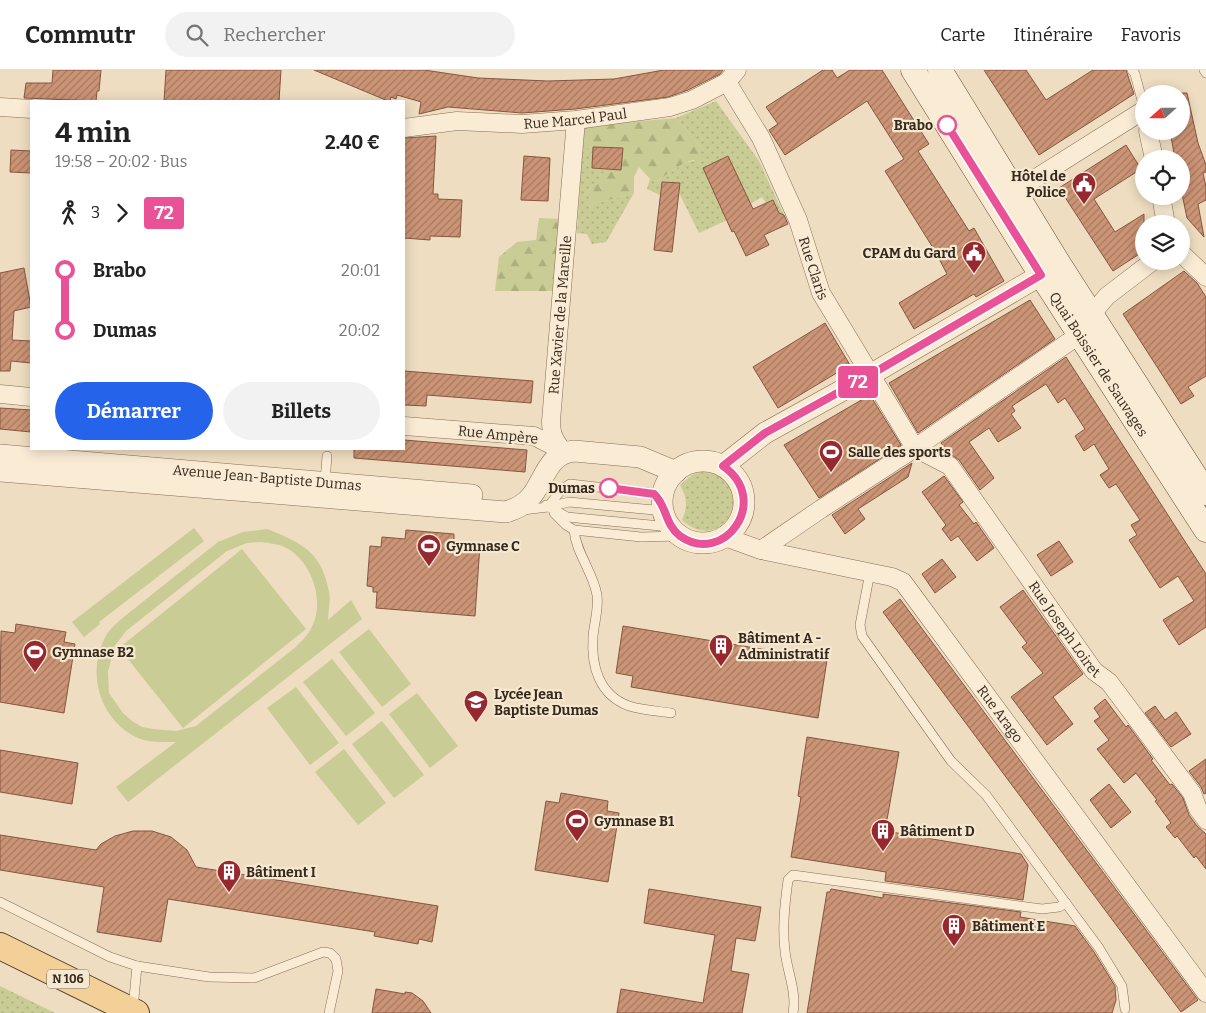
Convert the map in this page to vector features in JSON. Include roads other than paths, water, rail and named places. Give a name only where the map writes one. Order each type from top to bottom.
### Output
[{"type":"main road","name":"Quai Boissier de Sauvages","points":[[913,70],[1050,269],[1206,530]]},
{"type":"main road","name":"Quai Boissier de Sauvages","points":[[940,70],[1014,192],[1050,269]]},
{"type":"main road","name":"Quai Boissier de Sauvages","points":[[1085,325],[1206,493]]},
{"type":"main road","name":"N 106","points":[[0,946],[135,1012]]},
{"type":"street","name":"Rue Marcel Paul","points":[[405,128],[456,121],[522,124],[576,120],[670,107],[692,100],[732,76]]},
{"type":"street","name":"Rue Claris","points":[[732,76],[798,220],[821,292],[915,448]]},
{"type":"street","points":[[0,107],[30,109]]},
{"type":"street","points":[[1014,192],[1135,115]]},
{"type":"street","name":"Rue Xavier de la Mareille","points":[[564,452],[555,441],[551,432],[551,421],[576,120]]},
{"type":"street","points":[[1190,262],[1206,277]]},
{"type":"street","points":[[723,466],[765,433],[870,375],[1050,269]]},
{"type":"street","points":[[761,550],[820,508],[915,448],[1085,325],[1107,296],[1141,270]]},
{"type":"street","points":[[0,394],[30,396]]},
{"type":"street","name":"Rue Ampère","points":[[405,426],[534,436],[564,452],[574,451],[640,457],[676,472]]},
{"type":"street","name":"Rue Joseph Loiret","points":[[915,448],[950,466],[1094,671],[1109,682],[1192,793],[1198,809],[1206,820]]},
{"type":"street","points":[[540,501],[540,483],[546,470],[554,459],[564,452]]},
{"type":"street","name":"Avenue Jean-Baptiste Dumas","points":[[0,455],[496,497],[510,497],[520,494],[540,501]]},
{"type":"street","points":[[703,461],[723,466],[735,477],[742,490],[744,498],[742,516],[738,524],[724,537],[716,541],[698,543],[670,521],[664,490],[668,480],[676,472],[691,463],[703,461]]},
{"type":"street","name":"Avenue Jean-Baptiste Dumas","points":[[0,471],[506,512],[540,501]]},
{"type":"street","name":"Rue Arago","points":[[724,537],[761,550],[870,572],[892,577],[903,582],[1204,987]]},
{"type":"lane","points":[[1132,70],[1138,85]]},
{"type":"lane","points":[[326,482],[327,456]]},
{"type":"lane","name":"Avenue Jean-Baptiste Dumas","points":[[540,501],[570,484],[650,493],[659,498],[670,521]]},
{"type":"lane","points":[[540,501],[574,530],[641,537],[670,521]]},
{"type":"lane","name":"Avenue Jean-Baptiste Dumas","points":[[540,501],[654,510],[670,521]]},
{"type":"lane","name":"Avenue Jean-Baptiste Dumas","points":[[540,501],[567,516],[670,521]]},
{"type":"lane","points":[[574,530],[596,592],[597,603],[593,651],[596,673],[601,684],[618,700],[629,706],[671,713]]},
{"type":"lane","points":[[870,572],[860,625],[862,636],[951,761],[986,795],[1099,948],[1122,986],[1126,1012]]},
{"type":"lane","points":[[793,1013],[794,996],[785,954],[783,928],[788,880],[793,875],[1042,910],[1059,907],[1066,903]]},
{"type":"lane","points":[[0,902],[110,957],[138,966],[209,977],[254,978],[313,955],[323,952],[330,953],[336,959],[338,971],[329,1013]]},
{"type":"lane","points":[[135,1012],[138,966]]},
{"type":"place","name":"Brabo","points":[[947,125]]},
{"type":"place","name":"Hôtel de Police","points":[[1084,205]]},
{"type":"place","name":"CPAM du Gard","points":[[974,274]]},
{"type":"place","name":"Salle des sports","points":[[831,473]]},
{"type":"place","name":"Dumas","points":[[609,488]]},
{"type":"place","name":"Gymnase C","points":[[429,567]]},
{"type":"place","name":"Bâtiment A - Administratif","points":[[721,667]]},
{"type":"place","name":"Gymnase B2","points":[[35,673]]},
{"type":"place","name":"Lycée Jean Baptiste Dumas","points":[[476,723]]},
{"type":"place","name":"Gymnase B1","points":[[577,842]]},
{"type":"place","name":"Bâtiment D","points":[[883,852]]},
{"type":"place","name":"Bâtiment I","points":[[229,893]]},
{"type":"place","name":"Bâtiment E","points":[[954,947]]}]
